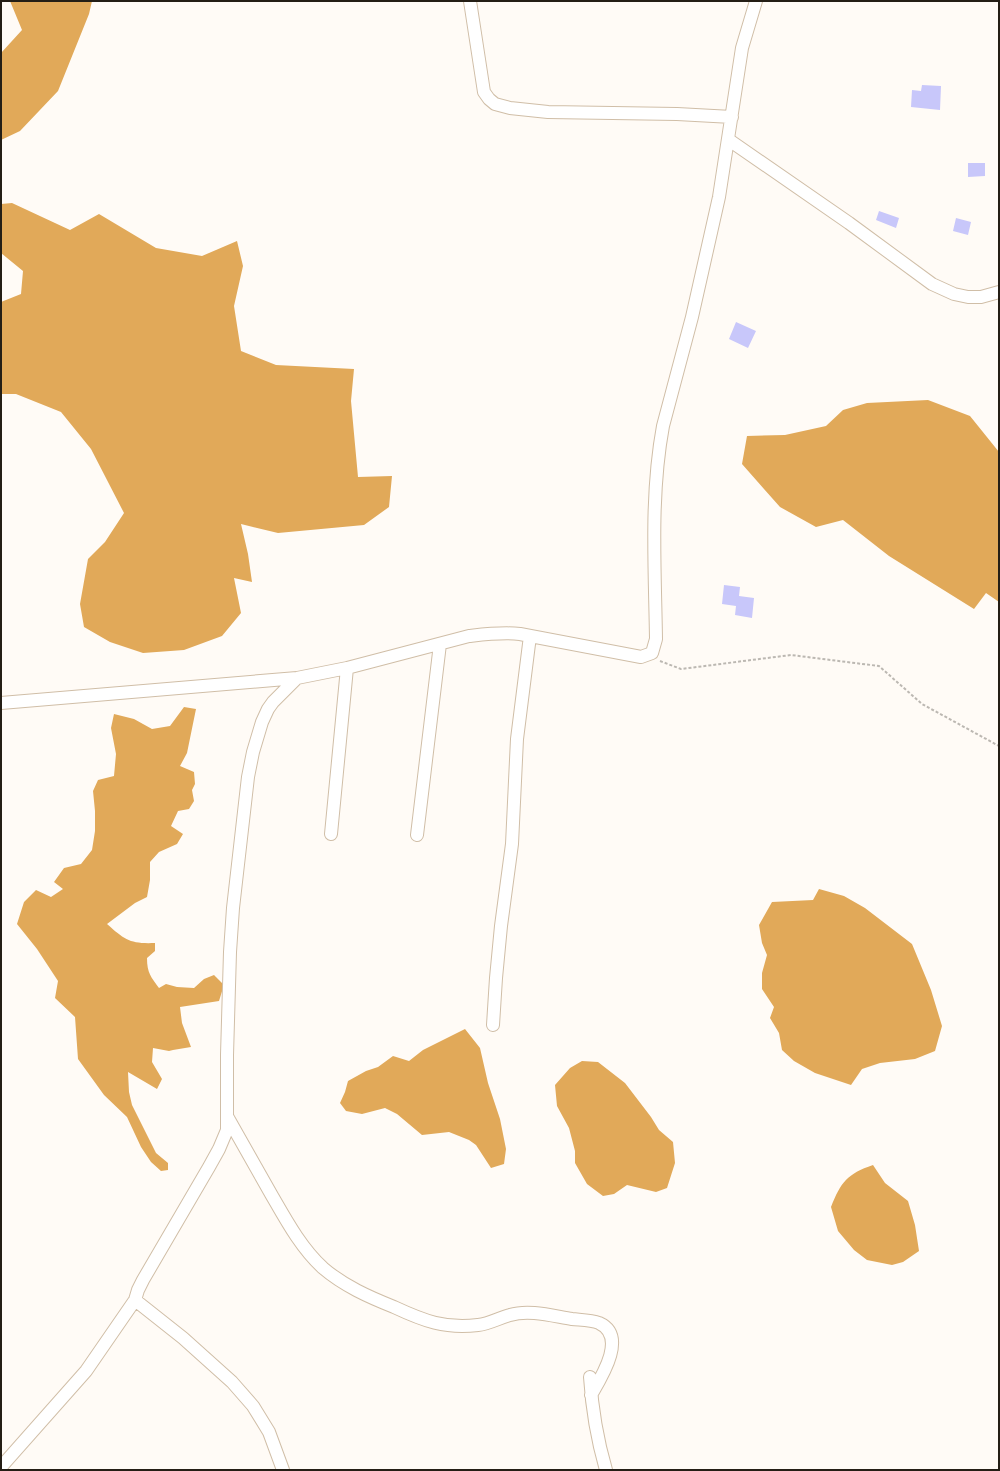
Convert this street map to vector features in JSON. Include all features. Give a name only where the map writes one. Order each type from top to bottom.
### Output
[{"type":"street","points":[[470,1],[484,92],[489,99],[496,104],[510,108],[548,112],[677,114],[732,117]]},
{"type":"street","points":[[1,703],[297,678],[346,668],[469,636],[503,632],[641,657],[648,656],[652,653],[656,639],[654,499],[660,445],[720,197],[742,48],[756,1]]},
{"type":"street","points":[[729,140],[849,223],[932,284],[954,294],[968,297],[981,297],[999,292]]},
{"type":"street","points":[[493,1025],[500,934],[512,844],[517,739],[530,636]]},
{"type":"street","points":[[417,835],[440,644]]},
{"type":"street","points":[[331,834],[346,668]]},
{"type":"street","points":[[1,1467],[86,1371],[135,1300],[143,1280],[219,1149],[227,1130],[227,1056],[230,952],[233,908],[248,777],[253,752],[262,722],[268,709],[272,702],[297,678]]},
{"type":"street","points":[[228,1118],[290,1226],[310,1255],[337,1279],[362,1294],[440,1325],[480,1325],[511,1315],[529,1313],[600,1323],[607,1329],[611,1337],[612,1348],[608,1365],[592,1395]]},
{"type":"street","points":[[135,1300],[183,1338],[232,1382],[253,1406],[269,1432],[283,1470]]},
{"type":"street","points":[[590,1377],[599,1446],[606,1470]]},
{"type":"path","points":[[648,656],[681,669],[791,655],[879,666],[922,704],[999,746]]},
{"type":"shaded area","points":[[10,1],[92,1],[89,14],[58,91],[20,131],[1,140],[1,53],[22,30]]},
{"type":"shaded area","points":[[12,203],[70,230],[99,214],[156,248],[202,256],[237,241],[243,266],[234,306],[241,351],[276,365],[354,369],[351,401],[358,477],[392,476],[389,507],[364,525],[278,533],[241,524],[248,554],[252,582],[234,578],[241,613],[222,636],[184,650],[143,653],[110,642],[84,627],[80,604],[88,559],[105,542],[124,513],[91,449],[61,412],[16,394],[1,394],[1,302],[21,294],[23,271],[1,253],[1,204]]},
{"type":"shaded area","points":[[928,400],[970,416],[999,452],[999,602],[986,593],[974,609],[889,556],[843,520],[816,527],[780,507],[742,464],[747,436],[785,435],[826,426],[843,410],[867,403]]},
{"type":"shaded area","points":[[184,707],[196,709],[187,753],[180,766],[194,772],[195,784],[192,790],[194,801],[189,809],[178,811],[171,826],[183,834],[177,844],[159,852],[150,862],[150,880],[147,897],[135,903],[107,924],[128,940],[139,943],[155,943],[155,951],[147,958],[147,963],[150,974],[159,988],[166,984],[177,987],[194,988],[204,979],[214,975],[224,985],[219,1001],[180,1007],[182,1023],[191,1047],[169,1051],[153,1048],[152,1062],[162,1079],[157,1089],[128,1072],[129,1092],[132,1105],[156,1153],[168,1163],[168,1170],[161,1171],[151,1162],[141,1147],[127,1117],[104,1095],[78,1059],[75,1017],[55,998],[58,981],[37,949],[17,924],[24,902],[36,890],[51,897],[63,889],[54,882],[64,868],[81,864],[92,850],[95,831],[93,791],[98,780],[114,776],[116,754],[111,728],[114,714],[134,719],[152,729],[170,726]]},
{"type":"shaded area","points":[[819,889],[844,896],[865,908],[912,944],[931,990],[942,1026],[935,1051],[915,1059],[880,1063],[862,1069],[851,1085],[815,1073],[794,1061],[782,1050],[779,1033],[770,1018],[774,1007],[762,989],[762,973],[767,955],[762,943],[759,925],[772,902],[813,900]]},
{"type":"shaded area","points":[[465,1029],[480,1048],[488,1083],[500,1119],[506,1149],[504,1164],[491,1168],[476,1145],[469,1140],[449,1132],[422,1135],[397,1114],[385,1108],[362,1114],[346,1111],[340,1103],[348,1081],[366,1071],[378,1067],[393,1056],[409,1061],[423,1050]]},
{"type":"shaded area","points":[[582,1061],[598,1062],[625,1083],[659,1130],[673,1142],[675,1163],[667,1188],[656,1192],[627,1185],[614,1194],[603,1196],[587,1184],[575,1163],[575,1151],[569,1128],[557,1106],[555,1085],[570,1068]]},
{"type":"shaded area","points":[[873,1165],[885,1183],[908,1201],[915,1225],[919,1251],[903,1262],[892,1265],[867,1260],[854,1250],[838,1231],[831,1207],[838,1191],[846,1180],[864,1168]]},
{"type":"building","points":[[922,85],[941,86],[940,110],[911,107],[912,90],[921,91]]},
{"type":"building","points":[[968,163],[985,163],[985,176],[968,177]]},
{"type":"building","points":[[879,211],[899,218],[896,228],[876,220]]},
{"type":"building","points":[[956,218],[971,222],[968,235],[953,231]]},
{"type":"building","points":[[736,322],[756,331],[748,348],[729,339]]},
{"type":"building","points":[[724,585],[740,587],[739,596],[754,598],[752,618],[735,615],[736,606],[722,604]]}]
